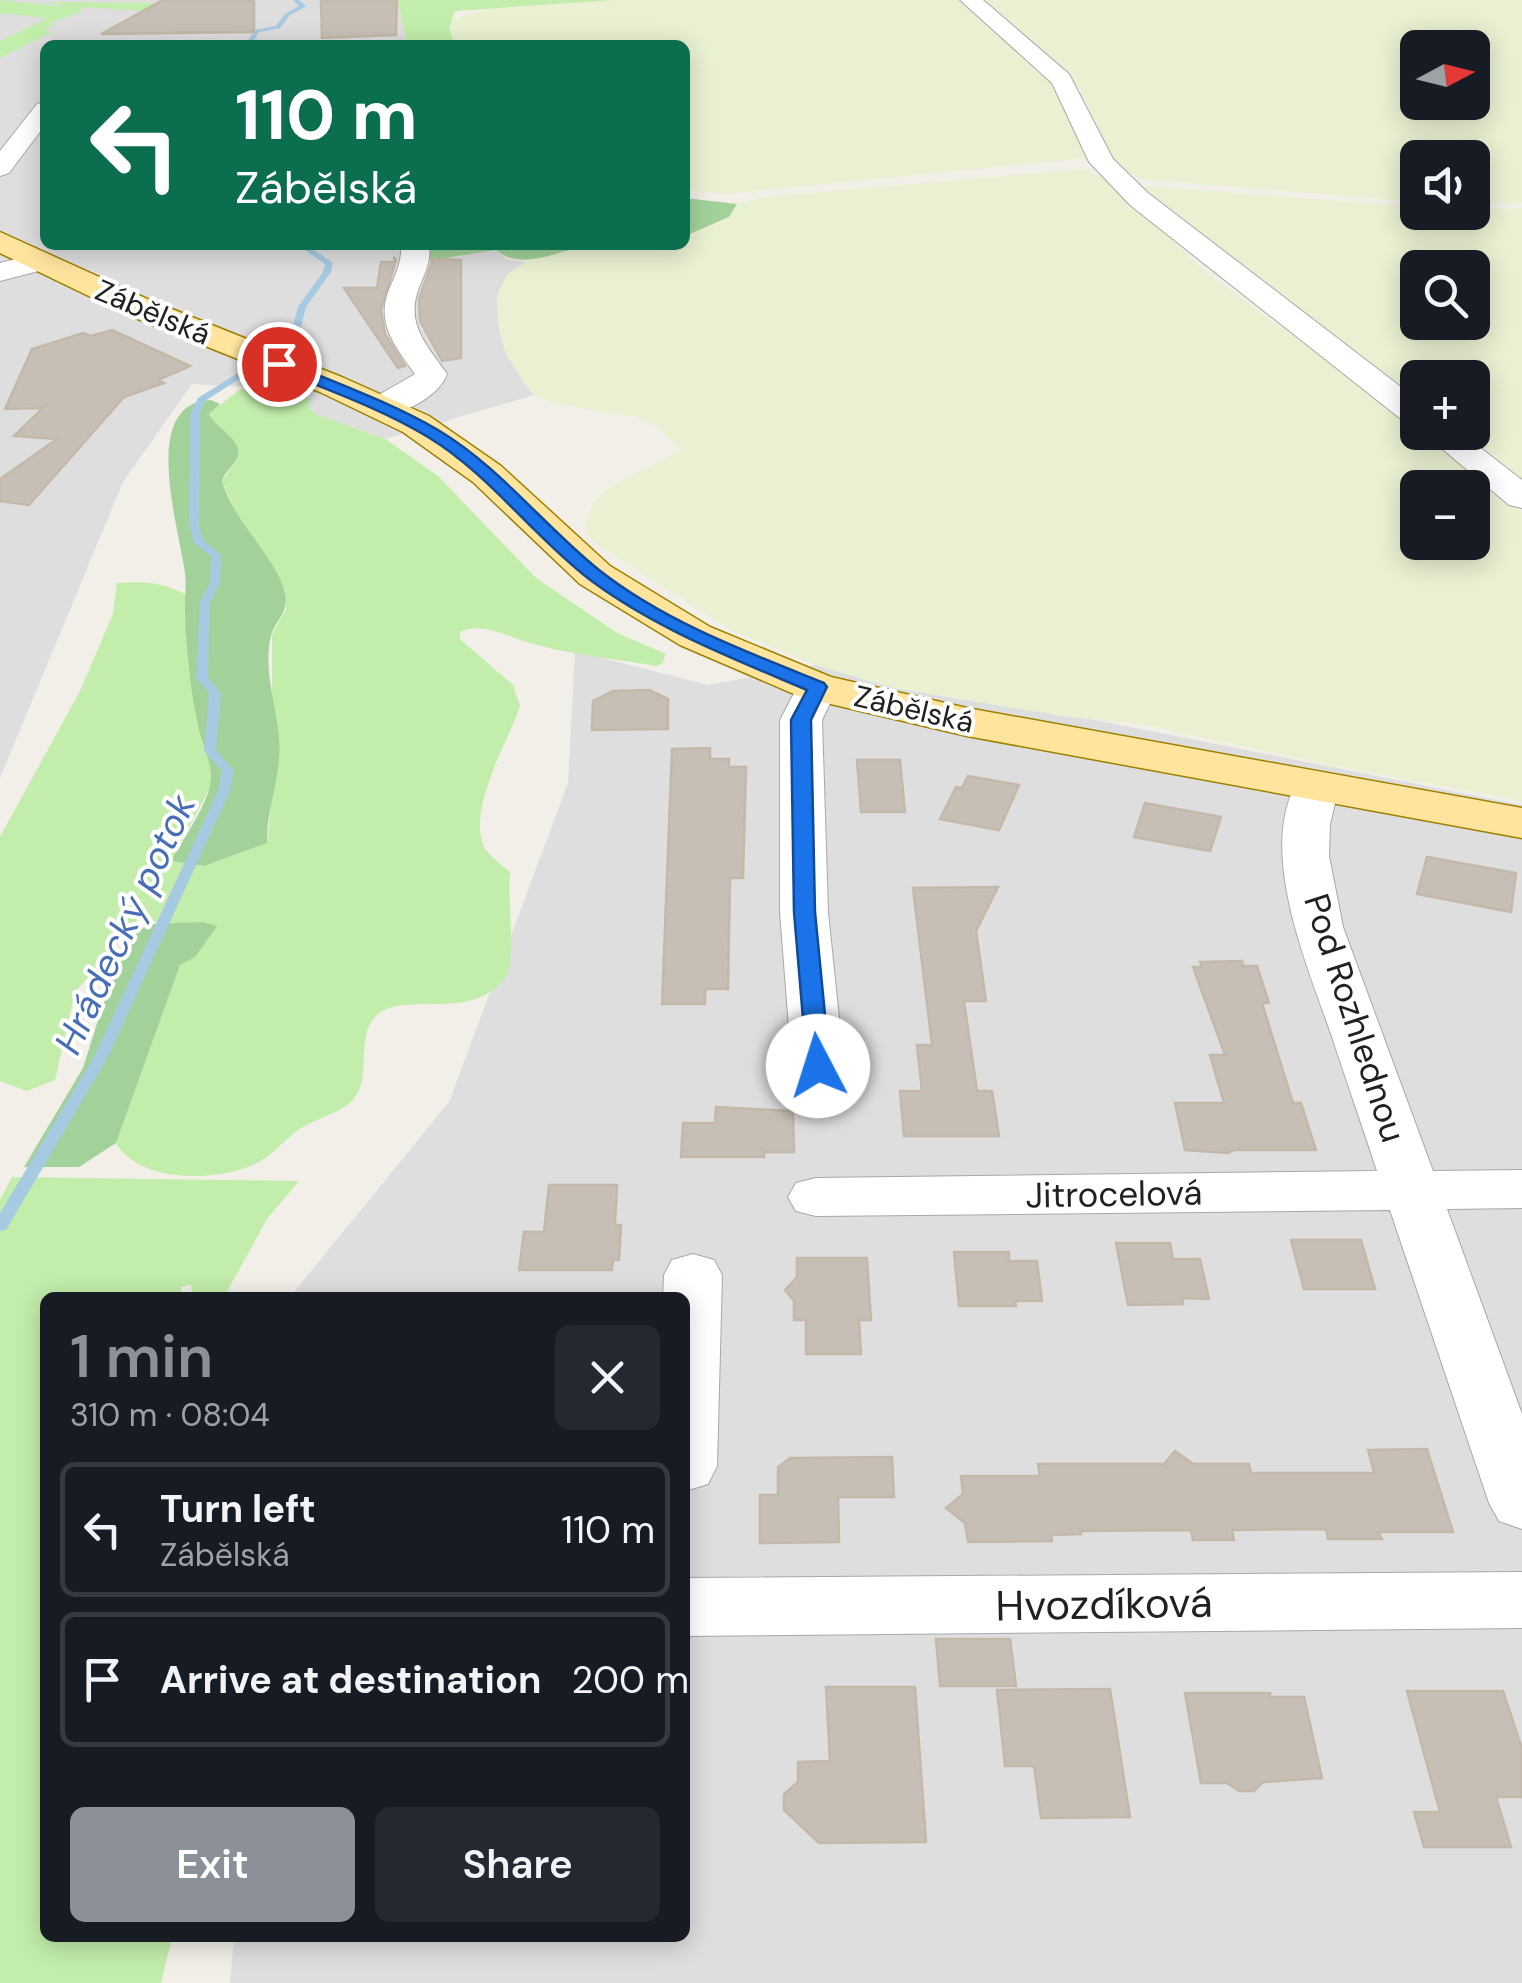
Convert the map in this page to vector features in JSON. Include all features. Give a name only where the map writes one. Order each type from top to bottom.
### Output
[{"type":"main road","name":"Zábělská","points":[[0,241],[40,262],[382,407],[434,434],[474,464],[595,575],[695,636],[818,687],[968,722],[1522,823]]},
{"type":"street","points":[[970,0],[1061,79],[1102,162],[1139,199],[1400,402]]},
{"type":"street","points":[[0,119],[40,114]]},
{"type":"street","points":[[0,168],[40,117]]},
{"type":"street","points":[[382,407],[418,390],[432,374],[405,336],[395,314],[396,300],[417,250]]},
{"type":"street","points":[[0,272],[40,262]]},
{"type":"street","points":[[1461,450],[1522,497]]},
{"type":"street","points":[[818,687],[801,720],[804,912],[818,1066]]},
{"type":"street","name":"Pod Rozhlednou","points":[[1316,785],[1305,825],[1303,851],[1319,927],[1522,1503]]},
{"type":"street","points":[[1412,1191],[1522,1189]]},
{"type":"street","name":"Jitrocelová","points":[[816,1197],[1412,1191]]},
{"type":"street","points":[[690,1347],[693,1275]]},
{"type":"street","name":"Hvozdíková","points":[[690,1608],[1522,1600]]},
{"type":"shaded area","points":[[0,0],[398,0],[406,40],[40,40],[40,250],[419,250],[427,261],[496,250],[506,259],[525,262],[507,275],[497,296],[499,328],[524,383],[534,395],[385,439],[315,414],[286,389],[192,384],[123,482],[0,778]]},
{"type":"shaded area","points":[[575,651],[708,685],[815,665],[894,688],[1095,720],[1522,805],[1522,1983],[230,1983],[234,1942],[690,1942],[690,1292],[294,1292],[449,1102],[568,783]]},
{"type":"green space","points":[[0,0],[67,7],[45,2],[148,3],[210,10],[80,7],[81,12],[49,23],[54,25],[46,29],[50,33],[0,58],[0,41],[48,18],[0,13]]},
{"type":"green space","points":[[398,0],[615,0],[455,11],[449,28],[453,40],[406,40]]},
{"type":"green space","points":[[615,0],[959,0],[1058,85],[1088,158],[725,194],[695,191],[690,190],[690,40],[453,40],[451,20],[482,10]]},
{"type":"green space","points":[[986,0],[1522,0],[1522,203],[1490,203],[1490,140],[1400,140],[1400,201],[1141,179],[1120,167],[1112,157],[1079,87],[1007,25]]},
{"type":"green space","points":[[1084,169],[1111,183],[1210,276],[1400,414],[1400,450],[1444,450],[1469,470],[1400,470],[1400,560],[1490,560],[1490,486],[1522,512],[1522,801],[1140,724],[1068,717],[894,688],[815,665],[729,629],[595,543],[585,525],[594,502],[607,489],[680,450],[656,426],[635,417],[554,403],[534,395],[505,352],[497,296],[507,275],[525,262],[569,250],[690,250],[690,234],[729,217],[737,204],[761,197]]},
{"type":"green space","points":[[1143,187],[1400,206],[1400,230],[1490,230],[1490,209],[1522,208],[1522,480],[1487,450],[1490,360],[1400,360],[1400,383],[1374,368],[1214,247]]},
{"type":"green space","points":[[690,199],[737,204],[729,217],[690,234]]},
{"type":"green space","points":[[424,250],[496,250],[427,261]]},
{"type":"green space","points":[[496,250],[570,250],[530,259],[507,257]]},
{"type":"green space","points":[[269,387],[311,399],[309,408],[315,414],[385,439],[438,476],[536,578],[617,633],[666,654],[662,664],[656,666],[551,648],[479,628],[460,632],[460,639],[513,685],[520,706],[490,778],[480,817],[486,850],[510,872],[510,958],[505,978],[474,999],[404,1005],[377,1015],[366,1034],[362,1081],[352,1101],[298,1130],[257,1163],[222,1174],[181,1176],[143,1166],[116,1143],[180,965],[195,956],[215,926],[137,920],[75,992],[55,1080],[27,1091],[0,1081],[0,837],[80,691],[113,614],[117,583],[136,582],[161,585],[187,595],[184,614],[197,724],[209,759],[212,784],[171,861],[204,866],[267,843],[272,796],[272,634],[286,610],[285,591],[240,523],[222,481],[237,459],[208,414],[241,389]]},
{"type":"green space","points":[[211,400],[220,404],[209,414],[212,420],[234,441],[238,453],[222,481],[236,511],[281,581],[286,601],[269,651],[279,744],[267,843],[204,866],[171,861],[201,809],[211,778],[191,687],[185,574],[172,500],[169,444],[175,422],[189,406]]},
{"type":"green space","points":[[202,922],[217,926],[195,957],[180,965],[116,1143],[79,1167],[24,1167],[83,1068],[111,979],[128,940],[148,924]]},
{"type":"green space","points":[[12,1177],[299,1181],[267,1219],[227,1292],[192,1292],[191,1285],[181,1287],[181,1292],[40,1292],[40,1942],[171,1942],[161,1983],[0,1983],[0,1200]]},
{"type":"building","points":[[163,0],[254,0],[254,32],[101,34]]},
{"type":"building","points":[[321,0],[397,0],[396,35],[322,38]]},
{"type":"building","points":[[394,257],[396,260],[381,310],[385,334],[405,366],[398,368],[344,288],[377,288],[381,262],[395,262]]},
{"type":"building","points":[[433,259],[461,260],[461,358],[442,361],[420,321],[419,299]]},
{"type":"building","points":[[112,330],[190,366],[158,380],[164,383],[124,397],[29,505],[0,501],[0,479],[57,439],[14,436],[43,408],[5,409],[32,349],[83,333],[91,336]]},
{"type":"building","points":[[649,690],[668,699],[668,729],[592,730],[593,701],[613,691]]},
{"type":"building","points":[[710,748],[710,759],[729,759],[729,767],[746,767],[743,878],[730,878],[728,989],[705,989],[705,1004],[662,1004],[672,749]]},
{"type":"building","points":[[857,760],[900,760],[905,812],[861,812]]},
{"type":"building","points":[[968,776],[1019,785],[999,830],[940,819],[956,787],[962,788]]},
{"type":"building","points":[[1145,803],[1221,817],[1210,851],[1134,837]]},
{"type":"building","points":[[1427,857],[1516,873],[1511,912],[1417,894]]},
{"type":"building","points":[[998,887],[976,931],[986,1001],[964,1001],[977,1091],[992,1091],[999,1136],[904,1136],[900,1091],[922,1091],[917,1045],[932,1045],[913,888]]},
{"type":"building","points":[[1242,961],[1243,966],[1257,966],[1269,1003],[1262,1003],[1293,1103],[1301,1103],[1316,1150],[1185,1150],[1175,1103],[1224,1103],[1210,1055],[1225,1055],[1193,967],[1202,967],[1200,962]]},
{"type":"building","points":[[716,1107],[793,1111],[794,1152],[764,1152],[764,1157],[681,1157],[683,1123],[715,1123]]},
{"type":"building","points":[[549,1185],[617,1185],[615,1225],[621,1225],[619,1260],[613,1260],[612,1270],[519,1270],[524,1232],[544,1232]]},
{"type":"building","points":[[1291,1240],[1361,1240],[1375,1289],[1304,1289]]},
{"type":"building","points":[[1116,1243],[1170,1243],[1173,1259],[1200,1259],[1209,1299],[1182,1298],[1183,1304],[1128,1305]]},
{"type":"building","points":[[954,1252],[1009,1252],[1009,1261],[1037,1261],[1042,1301],[1015,1301],[1016,1306],[959,1306]]},
{"type":"building","points":[[797,1258],[867,1258],[871,1320],[859,1320],[861,1354],[806,1354],[806,1320],[794,1320],[794,1301],[785,1290],[797,1277]]},
{"type":"building","points":[[1427,1449],[1453,1532],[1378,1532],[1382,1539],[1328,1539],[1326,1529],[1232,1530],[1234,1540],[1193,1540],[1191,1530],[1080,1531],[1081,1534],[1051,1535],[1052,1541],[968,1542],[965,1523],[946,1508],[963,1494],[961,1476],[1040,1476],[1038,1464],[1164,1464],[1175,1451],[1193,1464],[1249,1464],[1251,1473],[1374,1473],[1368,1450]]},
{"type":"building","points":[[892,1457],[894,1497],[838,1497],[839,1542],[760,1543],[760,1495],[778,1495],[778,1467],[790,1458]]},
{"type":"building","points":[[936,1639],[1010,1639],[1016,1686],[940,1686]]},
{"type":"building","points":[[826,1687],[915,1687],[926,1842],[819,1843],[784,1810],[784,1794],[798,1782],[798,1762],[830,1761]]},
{"type":"building","points":[[1110,1689],[1130,1817],[1041,1818],[1034,1766],[1005,1766],[997,1690]]},
{"type":"building","points":[[1407,1691],[1503,1691],[1522,1749],[1522,1797],[1496,1797],[1511,1847],[1424,1847],[1414,1812],[1440,1812]]},
{"type":"building","points":[[1185,1693],[1304,1697],[1322,1778],[1263,1782],[1254,1791],[1239,1791],[1227,1783],[1201,1783]]},
{"type":"waterway","name":"Hrádecký potok","points":[[251,40],[257,31],[278,27],[287,15],[303,6],[296,0]]},
{"type":"waterway","name":"Hrádecký potok","points":[[0,1226],[101,1057],[224,791],[228,771],[210,751],[215,693],[202,678],[205,602],[215,583],[216,555],[198,541],[194,525],[195,414],[201,400],[293,342],[302,307],[327,272],[329,263],[310,250]]},
{"type":"route","points":[[279,364],[382,407],[434,434],[486,474],[595,575],[634,600],[695,636],[818,687],[801,720],[804,912],[818,1066]]}]
